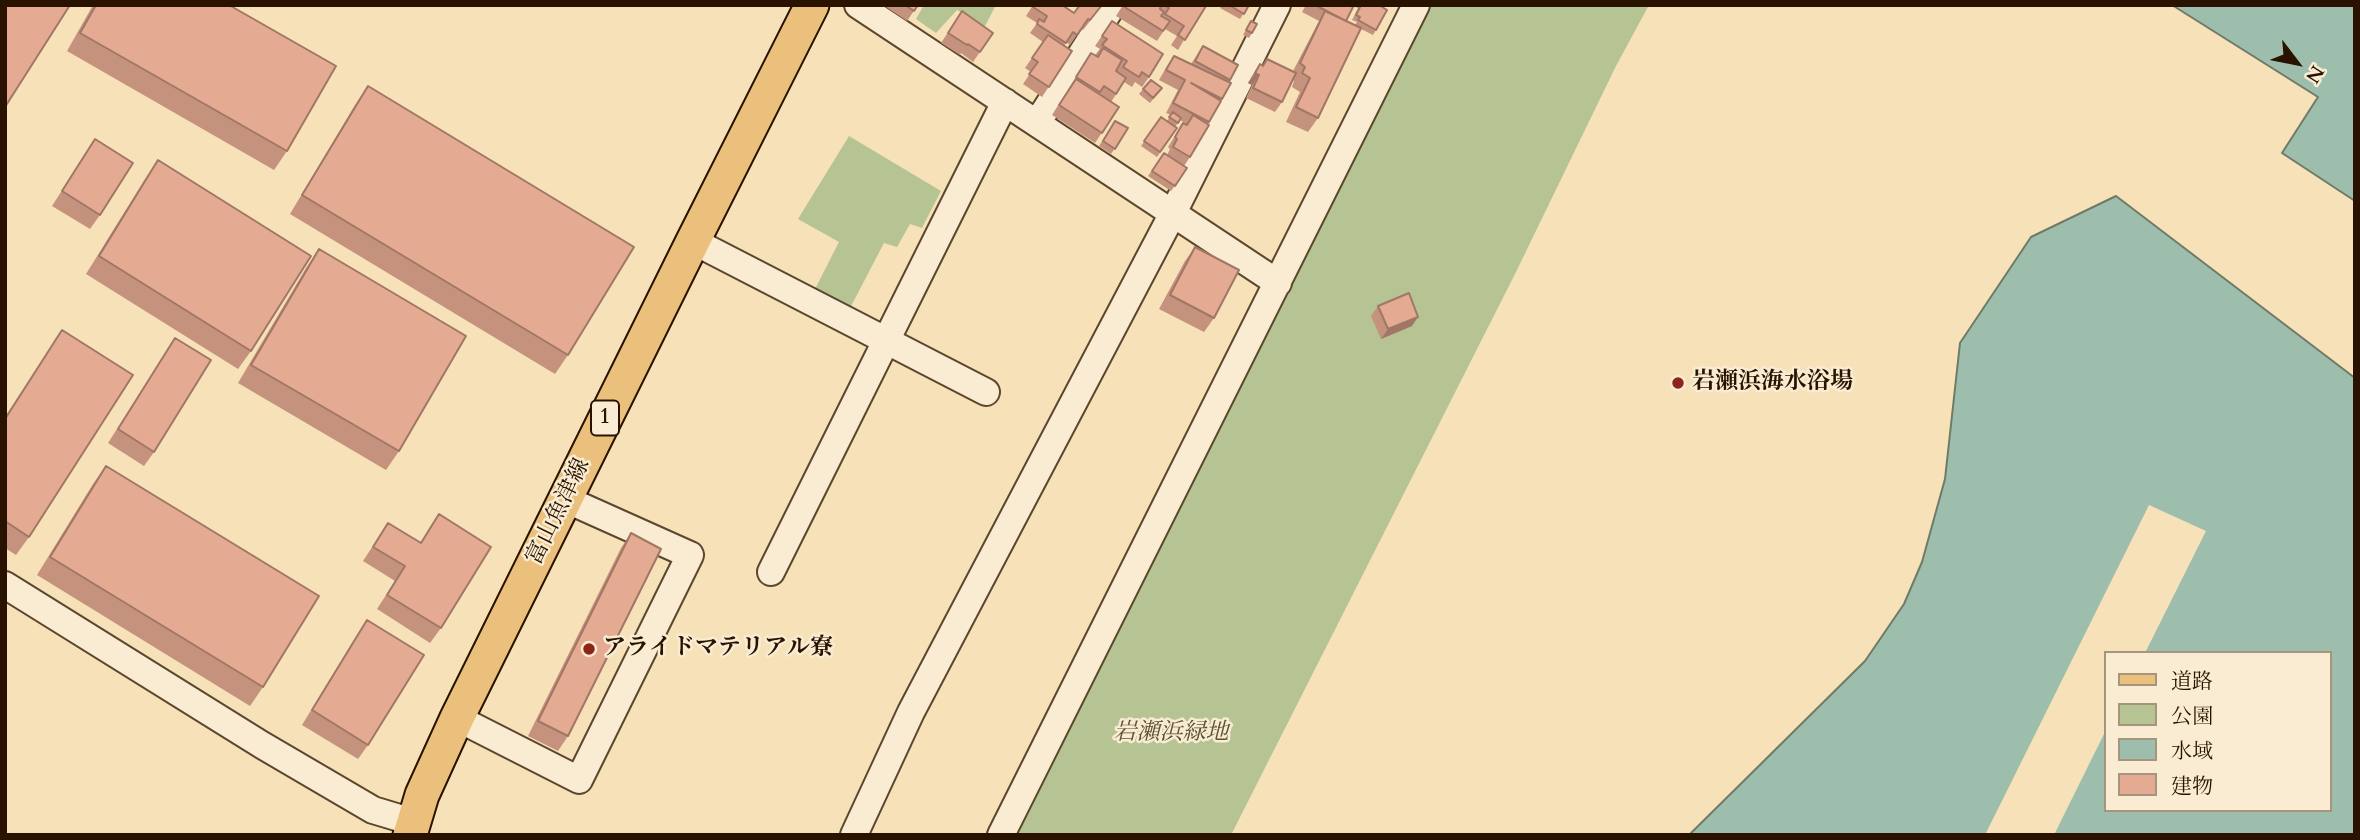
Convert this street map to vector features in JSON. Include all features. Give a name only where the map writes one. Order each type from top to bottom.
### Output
[{"type":"main road","name":"富山魚津線","points":[[412,828],[422,795],[457,718],[812,5]]},
{"type":"street","points":[[858,5],[1279,282]]},
{"type":"street","points":[[1037,123],[1113,5]]},
{"type":"street","points":[[854,835],[911,712],[1173,213],[1277,5]]},
{"type":"street","points":[[1001,835],[1416,5]]},
{"type":"street","points":[[772,572],[1005,102]]},
{"type":"street","points":[[693,241],[986,392]]},
{"type":"street","points":[[457,718],[579,780],[598,742],[690,555],[565,499]]},
{"type":"street","points":[[5,585],[284,758],[373,810],[412,828]]},
{"type":"green space","points":[[924,5],[996,5],[985,26],[957,10],[936,33],[916,19]]},
{"type":"green space","name":"岩瀬浜緑地","points":[[1428,5],[1649,5],[1231,835],[1011,835]]},
{"type":"green space","points":[[849,136],[941,191],[922,228],[910,224],[897,247],[884,243],[848,312],[813,293],[839,242],[798,219]]},
{"type":"water","points":[[2172,5],[2355,5],[2355,201],[2282,153],[2318,97]]},
{"type":"water","points":[[2116,196],[2355,378],[2355,835],[1689,835],[1865,661],[1904,604],[1922,562],[1945,479],[1960,343],[2031,237]]},
{"type":"pier","points":[[2149,505],[2206,531],[2146,651],[2104,651],[2104,734],[2054,835],[1985,835]]},
{"type":"building","points":[[5,5],[70,5],[5,107]]},
{"type":"building","points":[[96,5],[229,5],[336,66],[287,151],[80,33]]},
{"type":"building","points":[[905,5],[918,5],[914,11]]},
{"type":"building","points":[[1062,5],[1074,13],[1080,5],[1102,5],[1077,35],[1073,32],[1066,43],[1037,24],[1039,19],[1044,22],[1047,16],[1033,7]]},
{"type":"building","points":[[1124,5],[1161,5],[1160,9],[1164,12],[1161,16],[1170,21],[1163,31]]},
{"type":"building","points":[[1164,5],[1206,6],[1185,40],[1178,35],[1184,26],[1165,14],[1169,8]]},
{"type":"building","points":[[1229,5],[1249,5],[1244,14]]},
{"type":"building","points":[[1315,5],[1354,5],[1346,21]]},
{"type":"building","points":[[1361,5],[1379,5],[1387,10],[1376,30],[1358,20],[1360,17],[1356,15]]},
{"type":"building","points":[[962,11],[993,33],[980,52],[948,33]]},
{"type":"building","points":[[1325,11],[1361,28],[1318,118],[1296,107],[1310,78],[1302,73],[1305,67],[1300,63]]},
{"type":"building","points":[[1112,21],[1163,54],[1149,77],[1142,72],[1139,77],[1123,67],[1127,61],[1102,45],[1107,39],[1102,36]]},
{"type":"building","points":[[1251,21],[1257,24],[1252,33],[1246,30]]},
{"type":"building","points":[[1048,35],[1072,51],[1049,87],[1029,74],[1038,62],[1032,58]]},
{"type":"building","points":[[1203,46],[1238,65],[1230,80],[1195,61]]},
{"type":"building","points":[[1103,48],[1122,60],[1116,71],[1126,78],[1116,94],[1104,86],[1100,92],[1076,77],[1091,53],[1098,57]]},
{"type":"building","points":[[1174,56],[1231,83],[1222,99],[1191,83],[1221,101],[1209,122],[1173,103],[1185,80],[1166,70]]},
{"type":"building","points":[[1267,59],[1296,73],[1282,102],[1253,88],[1259,75],[1255,73]]},
{"type":"building","points":[[1076,79],[1119,107],[1102,133],[1059,105]]},
{"type":"building","points":[[1151,80],[1162,88],[1153,98],[1143,89]]},
{"type":"building","points":[[368,86],[634,247],[568,355],[302,195]]},
{"type":"building","points":[[1173,112],[1181,118],[1178,123],[1169,117]]},
{"type":"building","points":[[1193,115],[1209,125],[1190,157],[1173,147],[1183,123],[1187,125]]},
{"type":"building","points":[[1161,117],[1177,128],[1160,152],[1144,141]]},
{"type":"building","points":[[1115,121],[1128,128],[1115,149],[1103,141]]},
{"type":"building","points":[[95,139],[133,163],[100,215],[62,191]]},
{"type":"building","points":[[1164,153],[1187,168],[1175,186],[1152,171]]},
{"type":"building","points":[[158,160],[311,256],[251,351],[99,256]]},
{"type":"building","points":[[1195,247],[1239,270],[1214,318],[1170,295]]},
{"type":"building","points":[[319,249],[466,336],[399,451],[251,365]]},
{"type":"building","points":[[1409,293],[1418,317],[1388,329],[1378,306]]},
{"type":"building","points":[[62,330],[133,375],[29,537],[5,521],[5,419]]},
{"type":"building","points":[[175,338],[211,360],[154,452],[118,429]]},
{"type":"building","points":[[106,466],[319,596],[263,687],[50,557]]},
{"type":"building","points":[[439,514],[491,547],[441,628],[387,595],[405,566],[373,547],[388,523],[421,543]]},
{"type":"building","name":"アライドマテリアル寮","points":[[631,533],[661,549],[568,736],[538,721]]},
{"type":"building","points":[[367,620],[424,655],[368,745],[312,710]]},
{"type":"place","name":"岩瀬浜海水浴場","points":[[1678,383]]},
{"type":"place","name":"アライドマテリアル寮","points":[[589,649]]}]
